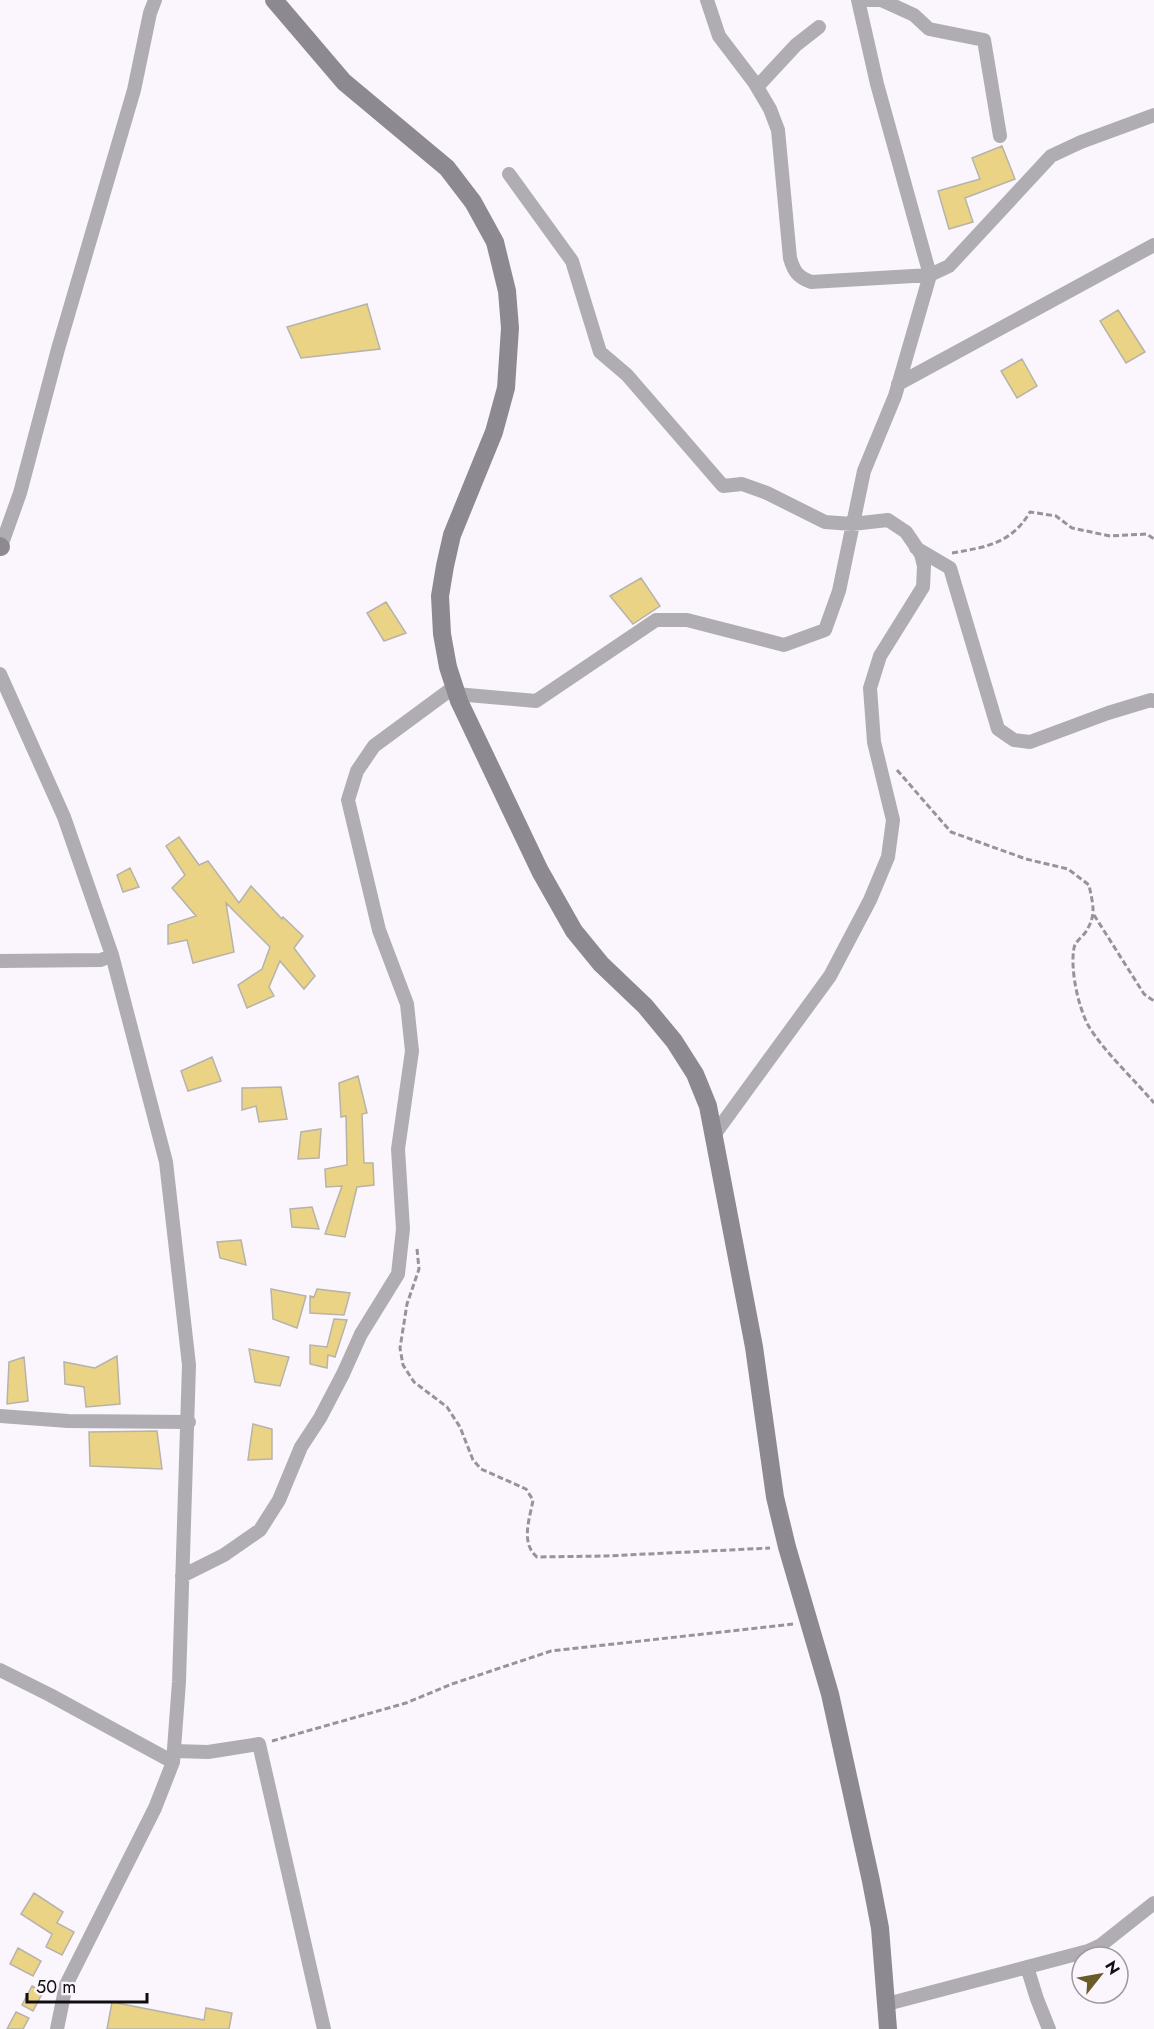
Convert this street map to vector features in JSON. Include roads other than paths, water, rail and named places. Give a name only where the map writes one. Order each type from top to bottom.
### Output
[{"type":"street","points":[[0,548],[20,493],[58,349],[134,90],[150,13],[155,0]]},
{"type":"street","points":[[274,0],[344,82],[447,168],[473,202],[495,242],[507,291],[510,328],[506,388],[494,432],[452,535],[440,596],[442,634],[455,691],[540,871],[574,931],[601,964],[645,1006],[674,1041],[695,1074],[708,1106],[754,1347],[775,1497],[808,1623],[830,1694],[871,1881],[880,1928],[888,2029]]},
{"type":"street","points":[[707,0],[719,36],[758,87],[778,130],[790,258],[794,271],[800,278],[811,282],[930,275],[949,266],[1051,156],[1081,142],[1154,115]]},
{"type":"street","points":[[182,1576],[224,1555],[260,1530],[279,1500],[301,1447],[320,1418],[361,1334],[398,1274],[403,1229],[398,1149],[412,1051],[407,1004],[379,930],[348,800],[357,771],[374,746],[455,691],[536,701],[657,620],[687,620],[784,645],[825,630],[839,591],[864,471],[898,384],[930,275],[877,84],[858,0],[881,0],[914,15],[929,28],[984,40],[1000,136]]},
{"type":"street","points":[[758,87],[796,45],[819,27]]},
{"type":"street","points":[[509,174],[572,261],[600,352],[627,375],[723,486],[742,484],[767,493],[825,522],[852,524],[888,520],[906,532],[924,566],[923,586],[880,656],[870,688],[874,742],[893,819],[888,857],[870,900],[830,976],[714,1136]]},
{"type":"street","points":[[898,384],[1154,244]]},
{"type":"street","points":[[919,553],[950,568],[998,729],[1014,740],[1030,742],[1108,713],[1154,701]]},
{"type":"street","points":[[0,674],[64,817],[112,955],[166,1162],[189,1365],[179,1682],[173,1757],[155,1808],[66,1985],[57,2029]]},
{"type":"street","points":[[0,962],[101,960],[112,955]]},
{"type":"street","points":[[0,1416],[68,1421],[189,1422]]},
{"type":"street","points":[[0,1670],[173,1757],[259,1744],[324,2029]]},
{"type":"street","points":[[886,2004],[1088,1951],[1101,1945],[1154,1903]]},
{"type":"street","points":[[1027,1967],[1049,2029]]}]
